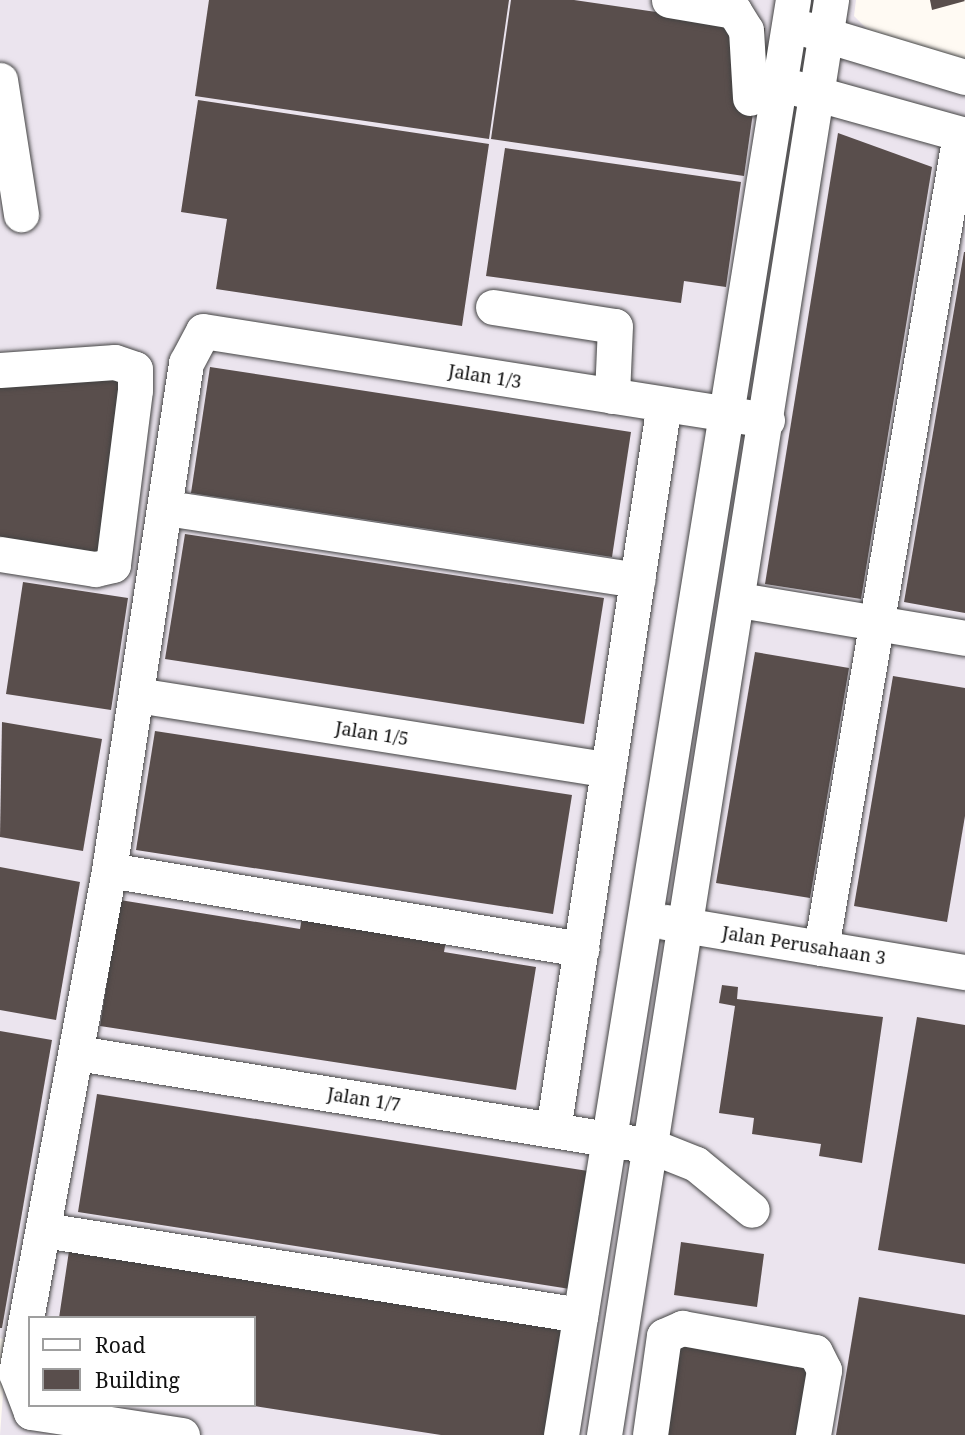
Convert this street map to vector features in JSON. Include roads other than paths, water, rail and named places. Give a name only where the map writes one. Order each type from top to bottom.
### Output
[{"type":"street","points":[[669,0],[734,11],[746,30],[764,91]]},
{"type":"street","points":[[561,1435],[725,414],[764,91],[791,13],[829,17],[965,77]]},
{"type":"street","points":[[604,1435],[739,600],[829,17]]},
{"type":"street","points":[[0,80],[21,214]]},
{"type":"street","points":[[764,91],[818,93],[962,135],[821,948]]},
{"type":"street","points":[[493,307],[615,326],[612,396]]},
{"type":"street","name":"Jalan 1/3","points":[[166,508],[186,363],[203,331],[767,420]]},
{"type":"street","points":[[0,370],[115,362],[135,369],[135,390],[113,565],[95,569],[0,554]]},
{"type":"street","points":[[553,1130],[664,404]]},
{"type":"street","points":[[28,1404],[16,1373],[109,870],[166,508],[638,580]]},
{"type":"street","points":[[739,600],[965,638]]},
{"type":"street","name":"Jalan 1/5","points":[[137,695],[608,770]]},
{"type":"street","points":[[109,870],[581,948]]},
{"type":"street","name":"Jalan Perusahaan 3","points":[[644,919],[965,972]]},
{"type":"street","name":"Jalan 1/7","points":[[77,1053],[651,1146],[696,1164],[752,1210]]},
{"type":"street","points":[[44,1230],[580,1315]]},
{"type":"street","points":[[650,1435],[664,1336],[682,1328],[815,1352],[824,1370],[813,1435]]},
{"type":"street","points":[[29,1407],[31,1412],[182,1435]]}]
